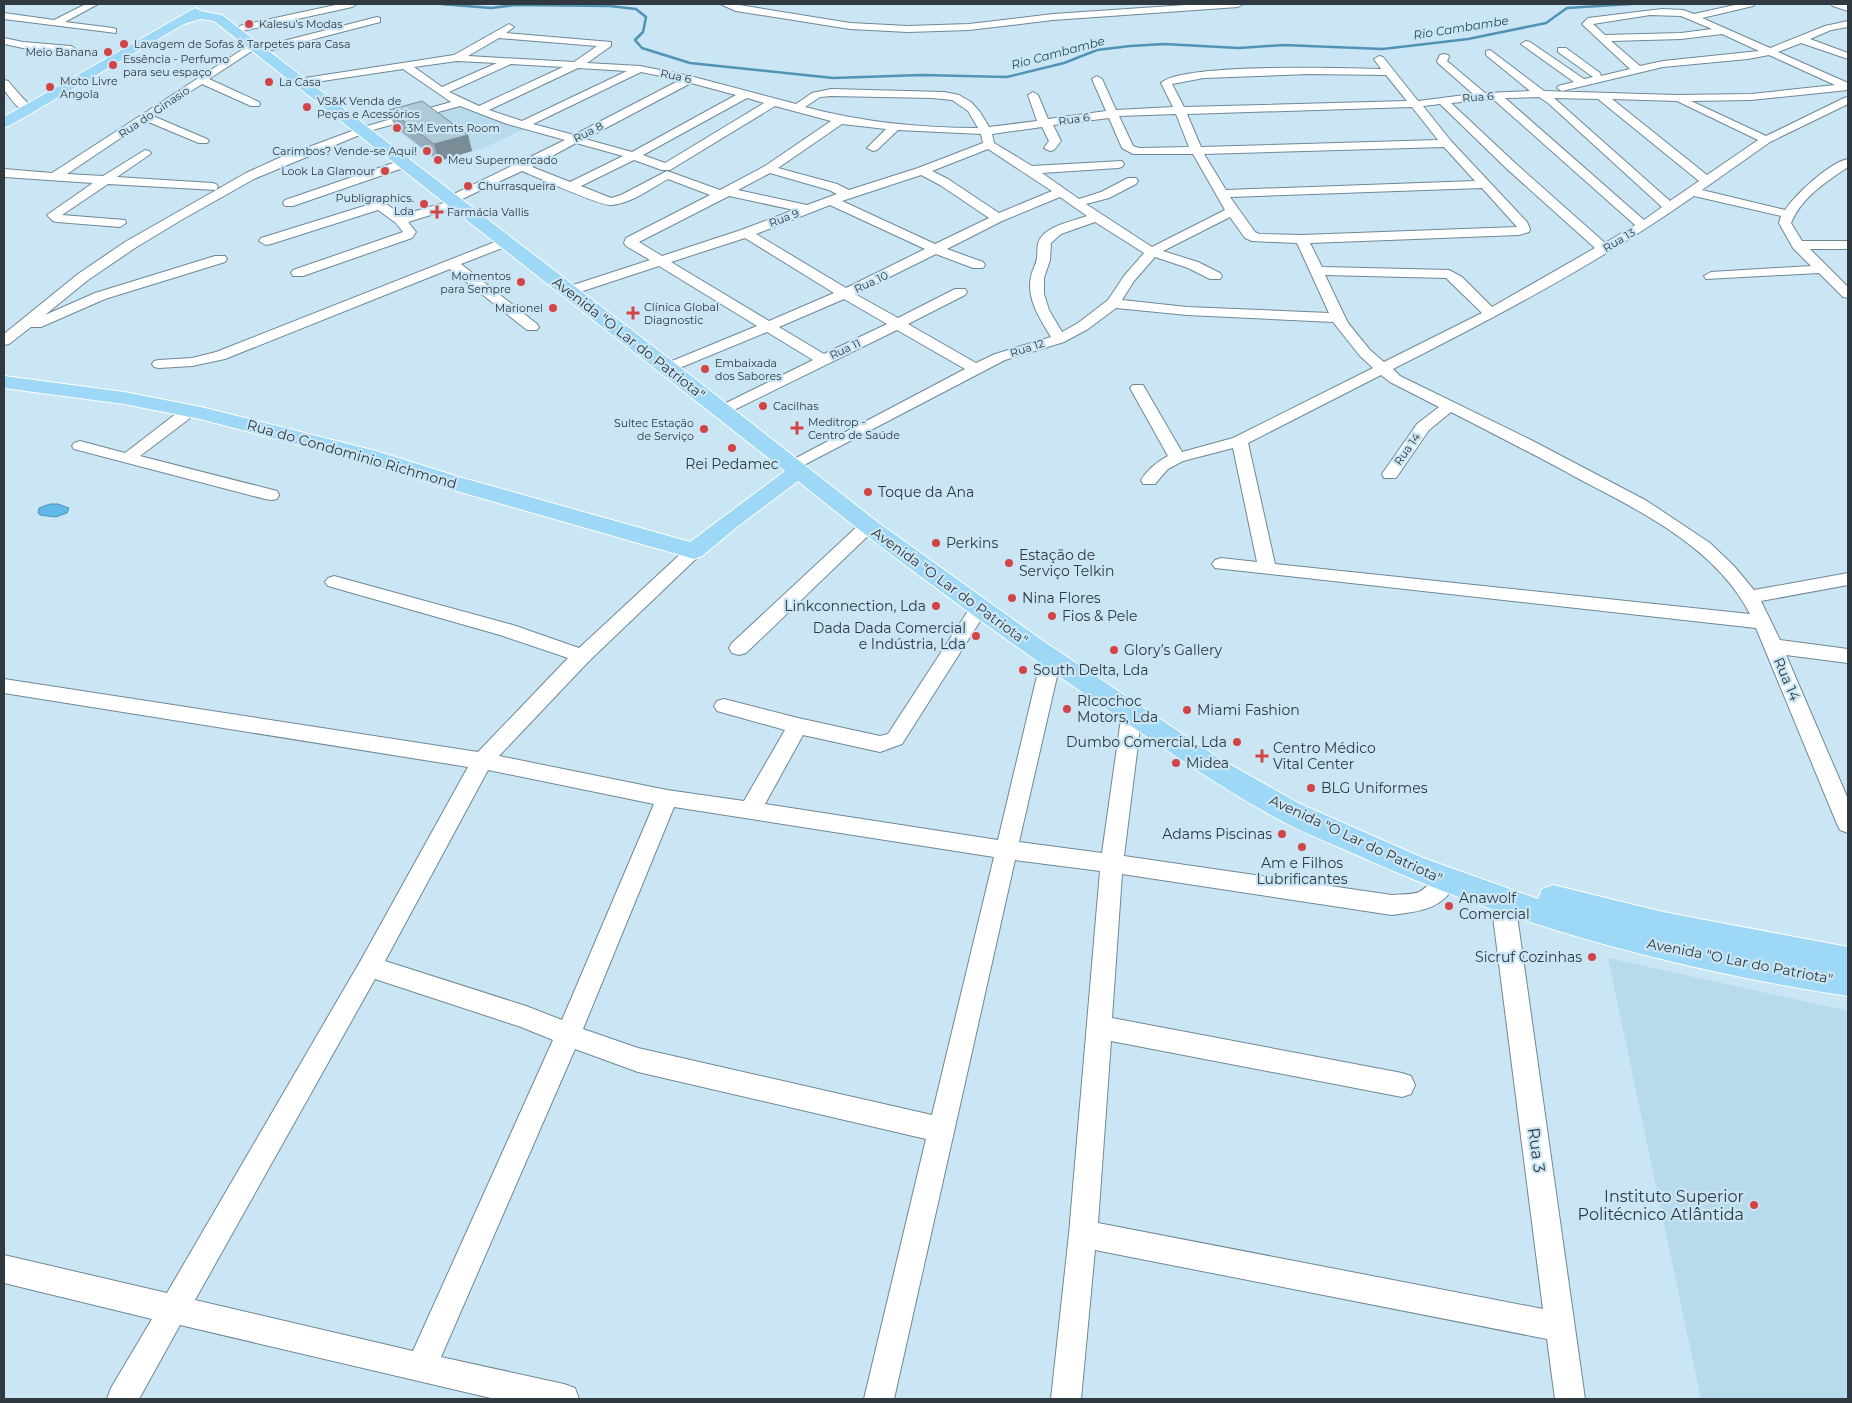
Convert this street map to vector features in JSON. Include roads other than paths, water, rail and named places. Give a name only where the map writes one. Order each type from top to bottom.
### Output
[{"type":"main road","name":"Avenida \"O Lar do Patriota\"","points":[[180,21],[199,9],[212,5],[242,28],[261,47],[368,129],[405,163],[578,288],[731,406],[868,526],[1052,659],[1206,764],[1288,810],[1413,867],[1503,901],[1619,936],[1727,961],[1848,982]]},
{"type":"main road","name":"Avenida \"O Lar do Patriota\"","points":[[180,21],[201,16],[216,16],[261,47],[308,80],[457,200],[505,242],[674,372],[901,539],[1042,638],[1177,725],[1301,798],[1358,827],[1421,855],[1541,895],[1617,916],[1696,934],[1848,961]]},
{"type":"main road","points":[[4,123],[180,21]]},
{"type":"main road","name":"Rua do Condominio Richmond","points":[[4,382],[124,398],[185,415],[368,456],[694,551]]},
{"type":"main road","points":[[694,551],[800,466]]},
{"type":"street","points":[[55,23],[93,4]]},
{"type":"street","points":[[242,28],[352,4]]},
{"type":"street","points":[[725,4],[736,8],[815,21],[887,29],[961,27],[1238,4]]},
{"type":"street","points":[[1070,4],[1072,17]]},
{"type":"street","points":[[1694,17],[1750,4]]},
{"type":"street","points":[[1836,4],[1848,8]]},
{"type":"street","points":[[1638,70],[1586,24],[1589,21],[1678,12],[1694,17],[1848,87]]},
{"type":"street","points":[[1646,14],[1720,59]]},
{"type":"street","points":[[4,16],[113,31]]},
{"type":"street","name":"Rua do Ginasio","points":[[54,177],[202,80],[261,47],[378,20]]},
{"type":"street","points":[[457,58],[515,24]]},
{"type":"street","points":[[1544,94],[1553,90],[1668,64],[1769,52],[1828,28],[1848,24]]},
{"type":"street","points":[[1600,38],[1681,36],[1724,31]]},
{"type":"street","points":[[480,110],[576,65],[607,44],[499,35]]},
{"type":"street","points":[[1800,39],[1848,56]]},
{"type":"street","points":[[4,41],[23,45],[71,49]]},
{"type":"street","points":[[1526,44],[1584,84]]},
{"type":"street","points":[[1562,50],[1582,67],[1604,79]]},
{"type":"street","points":[[1490,52],[1544,94],[1670,208]]},
{"type":"street","points":[[1444,57],[1442,60],[1450,70],[1482,96]]},
{"type":"street","name":"Rua 6","points":[[308,80],[457,58],[640,69],[690,79],[840,120],[937,130],[987,131],[1112,114],[1180,110],[1416,104],[1482,96],[1544,94],[1602,97],[1751,97],[1848,87]]},
{"type":"street","points":[[1379,59],[1390,72],[1416,104],[1447,143],[1486,184],[1524,229],[1519,231],[1302,239],[1257,238],[1250,235],[1232,211],[1196,149],[1180,110],[1167,87],[1167,81],[1207,75],[1274,72],[1390,72]]},
{"type":"street","points":[[442,91],[512,61]]},
{"type":"street","points":[[1265,61],[1274,72]]},
{"type":"street","points":[[404,65],[460,103],[574,139],[635,155],[666,171],[726,193],[807,209]]},
{"type":"street","points":[[525,124],[640,69]]},
{"type":"street","name":"Rua 8","points":[[400,220],[457,200],[690,79]]},
{"type":"street","points":[[1097,79],[1128,148],[1137,152],[1447,143]]},
{"type":"street","points":[[202,80],[255,104]]},
{"type":"street","points":[[4,83],[21,104],[28,109]]},
{"type":"street","points":[[797,109],[811,97],[825,92],[912,94],[954,98],[966,104],[987,131],[989,145],[1030,170],[1096,217],[1152,252],[1193,264],[1215,276]]},
{"type":"street","points":[[569,187],[635,155],[746,94]]},
{"type":"street","points":[[1033,96],[1040,118],[1055,141],[1050,148]]},
{"type":"street","points":[[1496,96],[1643,226]]},
{"type":"street","points":[[1602,97],[1707,181]]},
{"type":"street","points":[[1676,98],[1766,140]]},
{"type":"street","points":[[1442,100],[1511,166],[1604,249]]},
{"type":"street","name":"Rua 13","points":[[1149,480],[1162,466],[1177,458],[1238,441],[1490,314],[1643,226],[1766,140],[1848,100]]},
{"type":"street","points":[[522,167],[604,202],[615,202],[625,198],[773,102]]},
{"type":"street","points":[[10,337],[67,289],[130,245],[250,176],[283,161],[368,129],[460,103]]},
{"type":"street","points":[[145,117],[203,141]]},
{"type":"street","points":[[822,359],[661,260],[632,245],[632,241],[769,169],[840,120]]},
{"type":"street","points":[[873,148],[894,126]]},
{"type":"street","name":"Rua 9","points":[[578,288],[746,233],[831,200],[922,171],[989,145]]},
{"type":"street","points":[[120,223],[53,216],[56,212],[145,153]]},
{"type":"street","points":[[1848,162],[1804,196],[1787,214],[1785,223],[1798,245],[1848,294]]},
{"type":"street","points":[[289,203],[405,163]]},
{"type":"street","points":[[1030,170],[1118,164]]},
{"type":"street","points":[[769,169],[833,187],[848,195]]},
{"type":"street","points":[[922,171],[944,182],[998,218]]},
{"type":"street","points":[[4,173],[212,187]]},
{"type":"street","points":[[1078,203],[1105,194],[1132,181]]},
{"type":"street","points":[[1222,194],[1486,184]]},
{"type":"street","name":"Rua 10","points":[[677,364],[845,294],[998,218],[1061,192]]},
{"type":"street","points":[[1693,192],[1787,214]]},
{"type":"street","points":[[831,200],[877,224],[934,249],[978,265]]},
{"type":"street","points":[[266,241],[377,206],[381,206],[400,220],[410,232],[407,235],[298,273]]},
{"type":"street","name":"Rua 12","points":[[800,466],[976,368],[1000,357],[1059,338],[1083,326],[1114,303],[1128,280],[1152,252],[1232,211]]},
{"type":"street","points":[[1059,338],[1041,309],[1038,296],[1037,279],[1044,260],[1045,239],[1096,217]]},
{"type":"street","points":[[746,233],[845,294],[976,368]]},
{"type":"street","name":"Rua 14","points":[[1302,239],[1338,318],[1351,339],[1365,354],[1396,379],[1641,505],[1704,547],[1728,570],[1750,597],[1764,622],[1848,824]]},
{"type":"street","points":[[159,364],[192,362],[220,356],[505,242]]},
{"type":"street","points":[[1798,245],[1848,245]]},
{"type":"street","points":[[10,337],[100,296],[220,259]]},
{"type":"street","points":[[451,263],[532,327]]},
{"type":"street","points":[[1711,276],[1822,269]]},
{"type":"street","points":[[1316,271],[1449,274],[1490,314]]},
{"type":"street","points":[[67,289],[100,296]]},
{"type":"street","name":"Rua 11","points":[[731,406],[822,359],[898,324],[960,292]]},
{"type":"street","points":[[1114,303],[1187,311],[1338,318]]},
{"type":"street","points":[[1138,388],[1177,458]]},
{"type":"street","name":"Rua 14","points":[[1390,474],[1423,427],[1449,406]]},
{"type":"street","points":[[121,456],[185,415]]},
{"type":"street","points":[[1238,441],[1246,466],[1266,568]]},
{"type":"street","points":[[80,446],[272,495]]},
{"type":"street","points":[[739,648],[868,526]]},
{"type":"street","points":[[122,1399],[369,967],[482,761],[582,656],[694,551]]},
{"type":"street","points":[[1221,564],[1764,622]]},
{"type":"street","points":[[1750,597],[1848,579]]},
{"type":"street","points":[[334,582],[506,630],[582,656]]},
{"type":"street","points":[[724,706],[798,726],[880,744],[895,739],[980,607]]},
{"type":"street","points":[[1773,646],[1848,656]]},
{"type":"street","points":[[879,1399],[1052,659]]},
{"type":"street","points":[[4,686],[482,761],[668,798],[750,811],[1392,905],[1425,901],[1447,880]]},
{"type":"street","points":[[1066,1399],[1083,1234],[1112,863],[1132,712]]},
{"type":"street","points":[[750,811],[798,726]]},
{"type":"street","points":[[421,1368],[568,1035],[668,798]]},
{"type":"street","name":"Rua 3","points":[[1503,901],[1570,1399]]},
{"type":"street","points":[[369,967],[526,1017],[568,1035],[638,1060],[941,1130]]},
{"type":"street","points":[[1098,1028],[1402,1084]]},
{"type":"street","points":[[1083,1234],[1560,1327]]},
{"type":"street","points":[[4,1268],[421,1368],[564,1399]]},
{"type":"water","points":[[50,504],[58,504],[69,508],[67,513],[56,517],[40,515],[38,513],[39,508]]},
{"type":"waterway","name":"Rio Cambambe","points":[[441,4],[491,8],[515,5],[610,6],[636,9],[646,17],[643,32],[635,40],[642,48],[690,63],[833,78],[922,75],[1007,77],[1064,63],[1097,50],[1164,44],[1239,48],[1283,45],[1383,49],[1468,39],[1546,23],[1567,8],[1631,4]]},
{"type":"place","name":"Kalesu’s Modas","points":[[249,24]]},
{"type":"place","name":"Lavagem de Sofas & Tarpetes para Casa","points":[[124,44]]},
{"type":"place","name":"Meio Banana","points":[[108,52]]},
{"type":"place","name":"Essência - Perfumo para seu espaço","points":[[113,65]]},
{"type":"place","name":"La Casa","points":[[269,82]]},
{"type":"place","name":"Moto Livre Angola","points":[[50,87]]},
{"type":"place","name":"VS&K Venda de Peças e Acessórios","points":[[307,107]]},
{"type":"place","name":"3M Events Room","points":[[397,128]]},
{"type":"place","name":"Carimbos? Vende-se Aqui!","points":[[427,151]]},
{"type":"place","name":"Meu Supermercado","points":[[438,160]]},
{"type":"place","name":"Look La Glamour","points":[[385,171]]},
{"type":"place","name":"Churrasqueira","points":[[468,186]]},
{"type":"place","name":"Publigraphics. Lda","points":[[424,204]]},
{"type":"place","name":"Farmácia Vallis","points":[[437,212]]},
{"type":"place","name":"Momentos para Sempre","points":[[521,282]]},
{"type":"place","name":"Marionel","points":[[553,308]]},
{"type":"place","name":"Clínica Global Diagnostic","points":[[633,313]]},
{"type":"place","name":"Embaixada dos Sabores","points":[[705,369]]},
{"type":"place","name":"Cacilhas","points":[[763,406]]},
{"type":"place","name":"Meditrop - Centro de Saúde","points":[[797,428]]},
{"type":"place","name":"Sultec Estação de Serviço","points":[[704,429]]},
{"type":"place","name":"Rei Pedamec","points":[[732,448]]},
{"type":"place","name":"Toque da Ana","points":[[868,492]]},
{"type":"place","name":"Perkins","points":[[936,543]]},
{"type":"place","name":"Estação de Serviço Telkin","points":[[1009,563]]},
{"type":"place","name":"Nina Flores","points":[[1012,598]]},
{"type":"place","name":"Linkconnection, Lda","points":[[936,606]]},
{"type":"place","name":"Fios & Pele","points":[[1052,616]]},
{"type":"place","name":"Dada Dada Comercial e Indústria, Lda","points":[[976,636]]},
{"type":"place","name":"Glory’s Gallery","points":[[1114,650]]},
{"type":"place","name":"South Delta, Lda","points":[[1023,670]]},
{"type":"place","name":"RIcochoc Motors, Lda","points":[[1067,709]]},
{"type":"place","name":"Miami Fashion","points":[[1187,710]]},
{"type":"place","name":"Dumbo Comercial, Lda","points":[[1237,742]]},
{"type":"place","name":"Centro Médico Vital Center","points":[[1262,756]]},
{"type":"place","name":"Midea","points":[[1176,763]]},
{"type":"place","name":"BLG Uniformes","points":[[1311,788]]},
{"type":"place","name":"Adams Piscinas","points":[[1282,834]]},
{"type":"place","name":"Am e Filhos Lubrificantes","points":[[1302,847]]},
{"type":"place","name":"Anawolf Comercial","points":[[1449,906]]},
{"type":"place","name":"Sicruf Cozinhas","points":[[1592,957]]},
{"type":"place","name":"Instituto Superior Politécnico Atlântida","points":[[1754,1205]]}]
